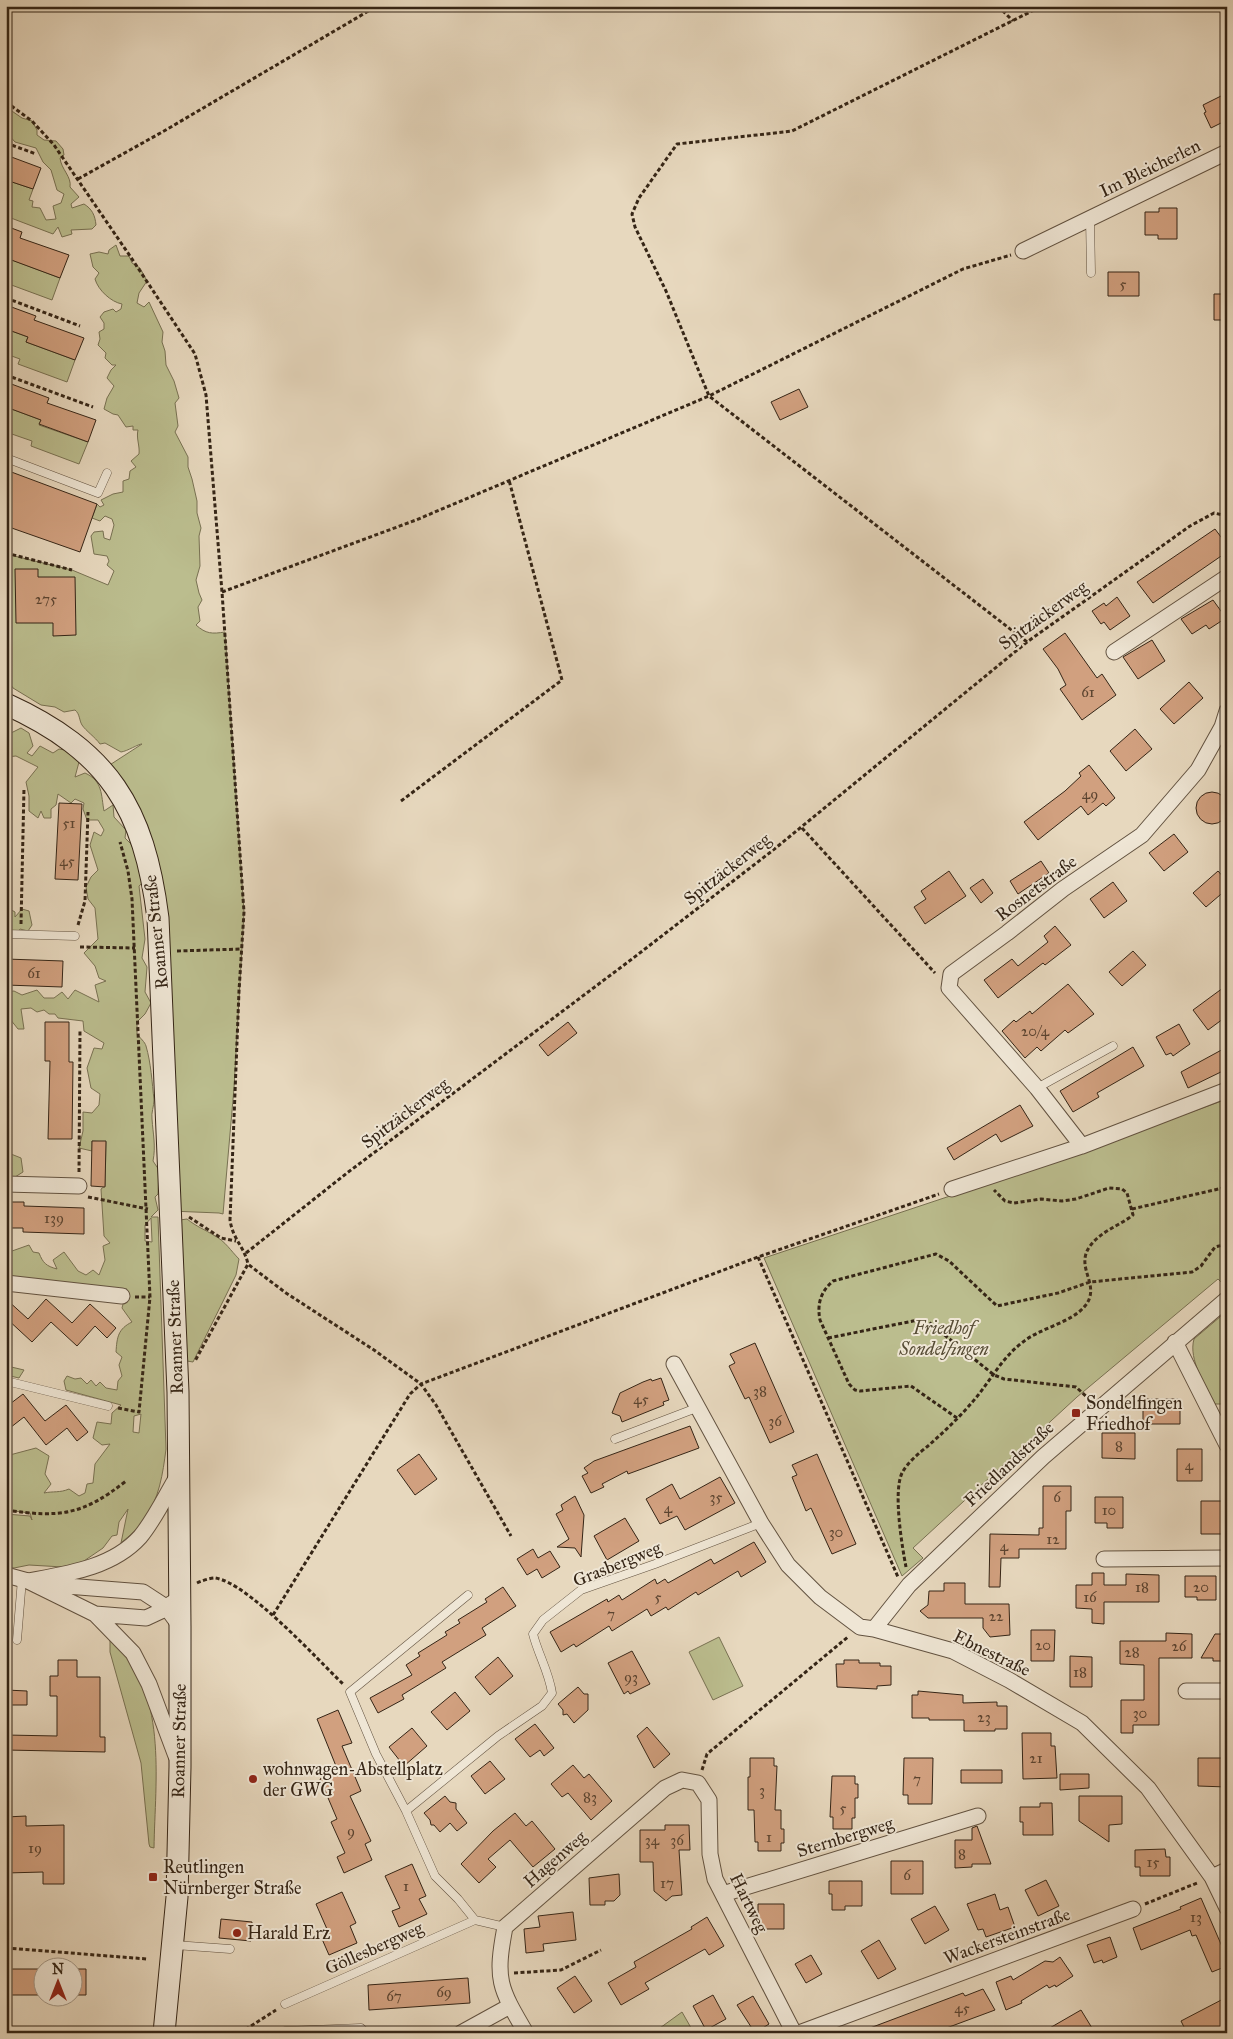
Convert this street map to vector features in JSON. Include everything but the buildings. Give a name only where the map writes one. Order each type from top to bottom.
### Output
[{"type":"street","name":"Im Bleicherlen","points":[[1024,251],[1227,152]]},
{"type":"street","points":[[1114,652],[1227,576]]},
{"type":"street","name":"Roanner Straße","points":[[6,704],[34,717],[71,741],[102,770],[116,788],[129,810],[145,849],[155,897],[160,952],[178,1392],[179,1474],[173,1600],[180,1626],[180,1767],[177,1897],[164,2032]]},
{"type":"street","name":"Rosnetstraße","points":[[950,988],[951,974],[1063,890],[1142,835],[1198,770],[1222,727],[1227,712]]},
{"type":"street","points":[[950,988],[1038,1088],[1082,1146]]},
{"type":"street","points":[[952,1189],[1082,1146],[1227,1090]]},
{"type":"street","points":[[7,1184],[79,1186]]},
{"type":"street","points":[[6,1283],[122,1296]]},
{"type":"street","name":"Friedlandstraße","points":[[867,1628],[1022,1477],[1227,1298]]},
{"type":"street","points":[[1175,1342],[1227,1445]]},
{"type":"street","name":"Ebnestraße","points":[[674,1364],[761,1523],[788,1565],[820,1596],[867,1628],[953,1651],[1009,1680],[1082,1723],[1148,1788],[1212,1877],[1227,1908]]},
{"type":"street","points":[[25,1580],[86,1569],[115,1556],[129,1547],[149,1524],[179,1474]]},
{"type":"street","points":[[1104,1559],[1227,1558]]},
{"type":"street","points":[[6,1575],[70,1587],[143,1592],[173,1600]]},
{"type":"street","points":[[25,1580],[95,1614],[133,1653],[149,1684],[180,1767]]},
{"type":"street","points":[[95,1614],[146,1618],[173,1600]]},
{"type":"street","points":[[1186,1691],[1227,1691]]},
{"type":"street","name":"Hagenweg","points":[[505,1928],[665,1788],[682,1780],[698,1783]]},
{"type":"street","name":"Hartweg","points":[[698,1783],[709,1800],[710,1854],[715,1879],[794,2033]]},
{"type":"street","name":"Sternbergweg","points":[[723,1894],[978,1816]]},
{"type":"street","points":[[1212,1877],[1227,1870]]},
{"type":"street","name":"Wackersteinstraße","points":[[799,2033],[1133,1909]]},
{"type":"street","points":[[505,1928],[499,1958],[500,1985],[526,2033]]},
{"type":"street","points":[[461,2033],[510,2006]]},
{"type":"lane","name":"Im Bleicherlen","points":[[1090,218],[1091,273]]},
{"type":"lane","points":[[6,458],[98,493],[107,472]]},
{"type":"lane","points":[[6,934],[75,936]]},
{"type":"lane","points":[[1038,1088],[1113,1046]]},
{"type":"lane","points":[[6,1381],[108,1406]]},
{"type":"lane","points":[[615,1439],[699,1407]]},
{"type":"lane","name":"Grasbergweg","points":[[406,1812],[498,1736],[542,1706],[552,1693],[533,1634],[543,1620],[581,1590],[761,1523]]},
{"type":"lane","points":[[18,1640],[25,1580]]},
{"type":"lane","points":[[468,1595],[350,1692],[376,1754],[406,1812],[435,1876],[458,1899],[475,1920],[505,1928]]},
{"type":"lane","name":"Göllesbergweg","points":[[284,2004],[475,1920]]},
{"type":"lane","points":[[173,1944],[230,1949]]},
{"type":"lane","points":[[285,2031],[361,2028],[366,2033]]},
{"type":"path","points":[[78,179],[164,131],[377,6]]},
{"type":"path","points":[[998,6],[1013,21]]},
{"type":"path","points":[[1027,642],[709,396],[632,214],[639,198],[677,144],[792,131],[1042,6]]},
{"type":"path","points":[[6,102],[32,121],[54,145],[78,179],[196,354],[206,395],[222,592],[244,912],[230,1220],[232,1232],[236,1241],[246,1253],[248,1264],[194,1364]]},
{"type":"path","points":[[6,143],[36,154]]},
{"type":"path","points":[[222,592],[416,520],[709,396],[963,269],[1024,251]]},
{"type":"path","points":[[6,298],[80,326]]},
{"type":"path","points":[[6,375],[93,407]]},
{"type":"path","points":[[401,800],[562,680],[509,480]]},
{"type":"path","name":"Spitzäckerweg","points":[[246,1253],[347,1173],[632,959],[802,828],[1027,642],[1190,526],[1214,513],[1227,516]]},
{"type":"path","points":[[6,553],[72,570]]},
{"type":"path","points":[[21,934],[24,788]]},
{"type":"path","points":[[88,812],[85,901],[75,936],[76,947],[135,948]]},
{"type":"path","points":[[802,828],[950,988]]},
{"type":"path","points":[[108,1406],[139,1412],[150,1298],[132,900],[128,871],[118,835]]},
{"type":"path","points":[[160,952],[241,949]]},
{"type":"path","points":[[80,1030],[79,1186],[82,1196],[170,1211],[191,1218],[221,1238],[236,1241]]},
{"type":"path","points":[[7,1184],[9,1033]]},
{"type":"path","points":[[907,1588],[898,1502],[902,1474],[907,1466],[978,1396],[1007,1355],[1039,1331],[1076,1314],[1085,1305],[1092,1293],[1090,1282],[1084,1269],[1084,1257],[1090,1245],[1104,1232],[1133,1215],[1127,1193],[1122,1188],[1109,1188],[1076,1199],[1041,1199],[1014,1203],[1005,1201],[996,1193],[987,1178]]},
{"type":"path","points":[[1132,1209],[1227,1187]]},
{"type":"path","points":[[273,1616],[410,1394],[421,1384],[758,1257],[952,1189]]},
{"type":"path","points":[[957,1418],[911,1386],[855,1390],[845,1378],[818,1311],[822,1293],[827,1286],[833,1281],[936,1254],[942,1256],[997,1306],[1058,1293],[1090,1282],[1192,1272],[1201,1266],[1215,1248],[1227,1244]]},
{"type":"path","points":[[758,1257],[907,1588]]},
{"type":"path","points":[[248,1264],[286,1293],[374,1350],[421,1384],[436,1405],[511,1536]]},
{"type":"path","points":[[828,1338],[926,1320],[994,1374],[1004,1379],[1076,1387],[1099,1408]]},
{"type":"path","points":[[6,1510],[54,1515],[72,1512],[90,1506],[110,1494],[126,1481]]},
{"type":"path","points":[[200,1581],[215,1578],[235,1586],[273,1616],[350,1692]]},
{"type":"path","points":[[698,1783],[707,1754],[867,1628]]},
{"type":"path","points":[[1133,1909],[1212,1877]]},
{"type":"path","points":[[6,1948],[147,1959]]},
{"type":"path","points":[[499,1973],[561,1970],[601,1950]]},
{"type":"path","points":[[164,2032],[243,2031],[284,2004]]},
{"type":"green space","points":[[6,107],[22,118],[32,121],[37,130],[37,135],[44,140],[56,141],[63,149],[64,155],[60,158],[61,162],[70,187],[79,197],[71,204],[72,208],[84,204],[89,208],[96,221],[96,225],[92,229],[71,230],[72,234],[62,237],[58,227],[53,234],[11,218],[8,212],[11,207],[6,205],[6,180],[33,189],[29,200],[33,201],[32,207],[40,208],[46,220],[56,219],[53,206],[61,203],[64,194],[57,190],[51,170],[43,162],[36,148],[15,142],[7,133]]},
{"type":"green space","points":[[116,245],[120,256],[129,256],[132,263],[140,268],[147,281],[139,293],[137,303],[144,307],[149,302],[163,332],[162,342],[166,365],[174,381],[179,398],[175,403],[178,426],[175,432],[188,457],[188,467],[197,501],[197,513],[201,528],[199,536],[200,566],[196,580],[202,600],[198,607],[200,621],[196,625],[209,633],[225,632],[244,912],[234,1088],[223,1214],[170,1211],[155,897],[102,770],[142,744],[121,752],[105,743],[100,744],[82,725],[75,710],[64,712],[55,707],[41,705],[13,688],[10,683],[6,685],[6,554],[72,570],[108,585],[114,571],[107,565],[109,561],[107,556],[94,554],[91,536],[94,532],[103,531],[104,538],[110,540],[114,525],[112,519],[105,516],[100,521],[92,518],[97,504],[100,507],[104,505],[101,500],[113,494],[123,492],[123,481],[129,479],[130,471],[136,467],[131,461],[139,454],[138,430],[133,430],[133,426],[126,427],[118,415],[104,409],[107,398],[114,386],[107,378],[116,365],[112,365],[105,358],[106,353],[98,345],[100,339],[99,332],[104,329],[104,323],[100,317],[104,312],[113,309],[116,312],[121,309],[122,304],[109,298],[99,287],[95,279],[99,273],[93,267],[90,254],[99,252],[108,254],[109,250]]},
{"type":"green space","points":[[6,252],[12,260],[60,278],[52,300],[6,283]]},
{"type":"green space","points":[[6,329],[28,337],[26,342],[75,360],[67,382],[18,364],[20,359],[6,354]]},
{"type":"green space","points":[[6,407],[41,420],[39,425],[88,442],[79,464],[31,446],[32,441],[6,432]]},
{"type":"green space","points":[[21,728],[29,733],[33,746],[27,753],[32,756],[40,746],[53,753],[59,749],[71,751],[79,762],[75,777],[85,773],[91,776],[98,784],[104,811],[113,805],[114,817],[126,830],[125,838],[131,844],[148,878],[139,886],[145,939],[142,958],[147,967],[145,992],[151,1003],[145,1014],[137,1022],[137,1034],[145,1044],[148,1052],[154,1100],[152,1117],[153,1161],[159,1170],[158,1194],[155,1197],[158,1210],[151,1217],[158,1217],[166,1449],[157,1495],[149,1512],[139,1526],[121,1543],[128,1509],[119,1522],[117,1535],[112,1536],[103,1548],[81,1563],[63,1567],[29,1565],[14,1568],[6,1566],[6,1514],[30,1516],[32,1520],[30,1513],[6,1510],[6,1456],[36,1448],[49,1456],[45,1474],[51,1484],[44,1493],[69,1489],[79,1496],[85,1493],[87,1484],[93,1483],[95,1464],[110,1444],[102,1445],[93,1438],[97,1422],[111,1424],[112,1413],[121,1405],[66,1390],[64,1381],[67,1376],[75,1379],[81,1378],[87,1384],[91,1380],[96,1386],[100,1382],[106,1388],[117,1390],[118,1381],[122,1376],[119,1365],[122,1357],[116,1352],[118,1338],[121,1331],[132,1322],[122,1308],[127,1289],[6,1283],[6,1251],[12,1251],[29,1245],[33,1252],[39,1253],[45,1264],[57,1269],[53,1260],[64,1252],[78,1271],[86,1275],[93,1270],[99,1275],[105,1260],[103,1246],[110,1243],[104,1236],[101,1189],[105,1186],[106,1142],[92,1141],[92,1151],[79,1148],[83,1131],[83,1112],[92,1113],[99,1105],[100,1094],[91,1088],[87,1068],[94,1048],[102,1049],[104,1043],[84,1031],[83,1021],[58,1018],[55,1014],[49,1014],[44,1010],[37,1012],[31,1008],[21,1009],[24,1029],[18,1029],[10,1019],[6,1020],[6,992],[14,991],[22,995],[37,990],[44,998],[54,998],[62,992],[68,999],[75,990],[99,1002],[95,985],[106,981],[99,978],[95,966],[84,953],[98,939],[95,908],[88,899],[86,887],[91,877],[98,870],[90,845],[94,832],[101,836],[104,830],[98,820],[87,820],[83,809],[84,803],[75,799],[71,803],[58,794],[56,805],[51,809],[51,818],[44,818],[41,811],[38,818],[29,811],[29,796],[26,782],[38,767],[16,756],[6,757],[6,729],[9,734]],"holes":[[[151,1218],[152,1241],[152,1242],[145,1241],[145,1225]],[[141,1414],[139,1433],[133,1432],[134,1416]]]},
{"type":"green space","points":[[8,908],[15,912],[15,917],[22,909],[29,911],[32,925],[28,931],[20,929],[17,934],[9,938],[6,937],[6,909]]},
{"type":"green space","name":"Friedhof Sondelfingen","points":[[1227,1099],[1227,1288],[1218,1279],[1077,1397],[913,1548],[923,1558],[902,1576],[764,1258],[1085,1151]]},
{"type":"green space","points":[[11,1154],[21,1158],[23,1172],[15,1177],[6,1176],[6,1156]]},
{"type":"green space","points":[[187,1219],[222,1241],[239,1259],[236,1275],[193,1362],[187,1361],[185,1356],[180,1220]]},
{"type":"green space","points":[[1227,1311],[1227,1404],[1215,1404],[1199,1373],[1193,1355],[1194,1339]]},
{"type":"green space","points":[[6,1363],[7,1366],[24,1370],[19,1378],[6,1375]]},
{"type":"green space","points":[[719,1637],[743,1686],[713,1700],[689,1652]]},
{"type":"green space","points":[[110,1638],[129,1659],[142,1683],[150,1709],[156,1765],[154,1848],[150,1847],[149,1844],[141,1763],[110,1652]]},
{"type":"green space","points":[[682,2012],[694,2033],[653,2033]]},
{"type":"place","name":"Sondelfingen Friedhof","points":[[1076,1413]]},
{"type":"place","name":"wohnwagen-Abstellplatz der GWG","points":[[253,1779]]},
{"type":"place","name":"Reutlingen Nürnberger Straße","points":[[153,1877]]},
{"type":"place","name":"Harald Erz","points":[[237,1933]]}]
